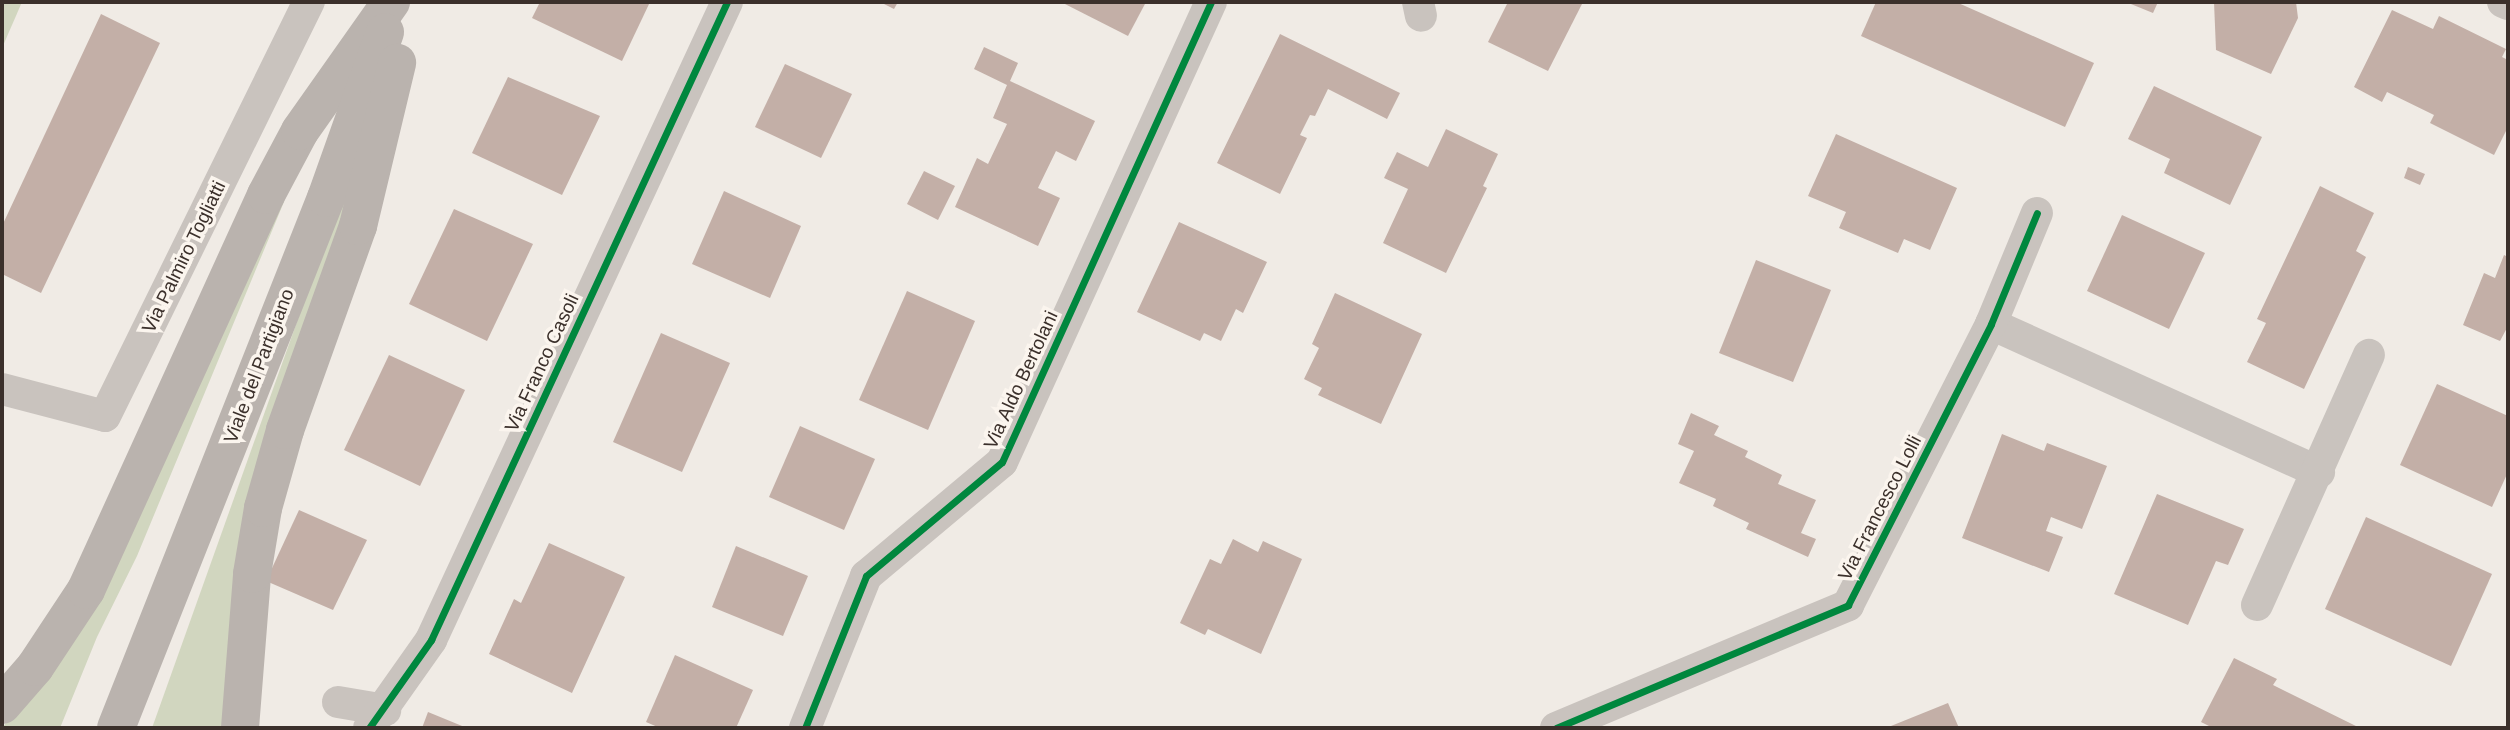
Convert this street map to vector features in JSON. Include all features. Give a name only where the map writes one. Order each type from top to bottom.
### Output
[{"type":"main road","points":[[2,705],[35,667],[86,590],[266,195],[300,131],[391,2]]},
{"type":"main road","name":"Viale del Partigiano","points":[[116,728],[326,198],[396,2]]},
{"type":"main road","points":[[240,728],[252,574],[263,508],[285,430],[358,226],[411,2]]},
{"type":"street","name":"Via Palmiro Togliatti","points":[[2,389],[105,416],[309,2]]},
{"type":"street","name":"Via Franco Casoli","points":[[338,702],[377,719],[431,640],[727,2]]},
{"type":"street","name":"Via Aldo Bertolani","points":[[805,728],[866,576],[1002,462],[1211,2]]},
{"type":"street","points":[[2503,2],[2508,4]]},
{"type":"street","name":"Via Francesco Lolli","points":[[1556,728],[1849,605],[1991,324],[2037,213]]},
{"type":"street","points":[[1991,324],[2319,472]]},
{"type":"street","points":[[2257,605],[2370,355]]},
{"type":"green space","points":[[2,2],[22,2],[2,48]]},
{"type":"green space","points":[[286,197],[137,556],[97,637],[60,728],[2,728],[45,673]]},
{"type":"green space","points":[[349,199],[225,728],[152,728],[339,204]]},
{"type":"building","points":[[540,2],[650,2],[622,61],[532,18]]},
{"type":"building","points":[[880,2],[898,2],[894,9]]},
{"type":"building","points":[[1061,2],[1146,2],[1128,36]]},
{"type":"building","points":[[1508,2],[1583,2],[1548,71],[1488,42]]},
{"type":"building","points":[[1876,2],[1956,2],[2094,63],[2065,127],[1861,36]]},
{"type":"building","points":[[2126,2],[2158,2],[2153,13]]},
{"type":"building","points":[[2214,2],[2296,2],[2298,18],[2271,74],[2216,50]]},
{"type":"building","points":[[2392,10],[2433,29],[2439,16],[2506,49],[2502,57],[2508,60],[2508,127],[2494,155],[2430,123],[2434,115],[2387,92],[2382,102],[2354,87]]},
{"type":"building","points":[[101,14],[160,43],[41,293],[2,274],[2,226]]},
{"type":"building","points":[[1280,34],[1400,93],[1387,119],[1328,89],[1315,116],[1310,115],[1300,135],[1307,138],[1280,194],[1217,163]]},
{"type":"building","points":[[984,47],[1018,63],[1010,81],[1095,121],[1076,161],[1056,151],[1038,188],[1060,198],[1038,246],[955,207],[977,158],[988,164],[1007,124],[993,118],[1007,85],[974,69]]},
{"type":"building","points":[[785,64],[852,94],[821,158],[755,127]]},
{"type":"building","points":[[508,77],[600,116],[562,195],[472,153]]},
{"type":"building","points":[[2154,86],[2262,137],[2230,205],[2164,173],[2170,159],[2128,139]]},
{"type":"building","points":[[1446,129],[1498,154],[1483,186],[1487,188],[1446,273],[1383,243],[1408,189],[1384,178],[1397,152],[1428,167]]},
{"type":"building","points":[[1836,134],[1957,188],[1930,250],[1904,239],[1898,253],[1839,228],[1846,212],[1808,196]]},
{"type":"building","points":[[2408,167],[2425,174],[2420,185],[2404,178]]},
{"type":"building","points":[[924,171],[955,186],[938,220],[907,204]]},
{"type":"building","points":[[2320,186],[2374,213],[2356,251],[2366,257],[2304,389],[2247,362],[2266,323],[2257,319]]},
{"type":"building","points":[[724,191],[801,226],[770,298],[692,264]]},
{"type":"building","points":[[454,209],[533,244],[487,341],[409,304]]},
{"type":"building","points":[[2122,215],[2205,253],[2169,329],[2087,291]]},
{"type":"building","points":[[1179,222],[1267,262],[1243,313],[1236,309],[1221,341],[1204,333],[1200,341],[1137,312]]},
{"type":"building","points":[[2504,255],[2508,257],[2508,326],[2500,341],[2463,325],[2484,273],[2495,278]]},
{"type":"building","points":[[1756,260],[1831,290],[1793,382],[1719,353]]},
{"type":"building","points":[[907,291],[975,321],[928,430],[859,400]]},
{"type":"building","points":[[1335,293],[1422,334],[1381,424],[1318,395],[1322,388],[1304,379],[1319,348],[1312,344]]},
{"type":"building","points":[[661,333],[730,363],[682,472],[613,442]]},
{"type":"building","points":[[389,355],[465,390],[420,486],[344,450]]},
{"type":"building","points":[[2437,384],[2508,416],[2508,472],[2492,507],[2400,465]]},
{"type":"building","points":[[1691,413],[1719,426],[1714,435],[1748,451],[1745,457],[1782,475],[1778,484],[1816,500],[1801,533],[1816,539],[1808,557],[1746,529],[1749,523],[1713,506],[1716,499],[1679,483],[1694,451],[1678,444]]},
{"type":"building","points":[[800,426],[875,459],[844,530],[769,497]]},
{"type":"building","points":[[2002,434],[2044,451],[2047,443],[2107,466],[2082,529],[2051,517],[2046,531],[2063,537],[2049,572],[1962,538]]},
{"type":"building","points":[[2157,494],[2244,529],[2228,565],[2216,561],[2188,625],[2114,594]]},
{"type":"building","points":[[299,510],[367,540],[333,610],[266,581]]},
{"type":"building","points":[[2366,517],[2492,574],[2451,666],[2325,609]]},
{"type":"building","points":[[1233,539],[1258,552],[1263,541],[1302,559],[1261,654],[1208,629],[1205,635],[1180,623],[1210,559],[1221,564]]},
{"type":"building","points":[[549,543],[625,577],[572,693],[489,654],[514,599],[521,603]]},
{"type":"building","points":[[736,546],[808,576],[783,636],[712,607]]},
{"type":"building","points":[[675,655],[753,690],[736,728],[660,728],[646,722]]},
{"type":"building","points":[[2234,658],[2277,679],[2273,685],[2360,728],[2213,728],[2201,722]]},
{"type":"building","points":[[1948,703],[1959,728],[1886,728]]},
{"type":"building","points":[[428,712],[467,728],[422,728]]},
{"type":"cycle path","points":[[369,728],[431,640],[727,2]]},
{"type":"cycle path","points":[[805,728],[866,576],[1002,462],[1211,2]]},
{"type":"cycle path","points":[[1556,728],[1848,605],[1991,324],[2037,213]]}]
